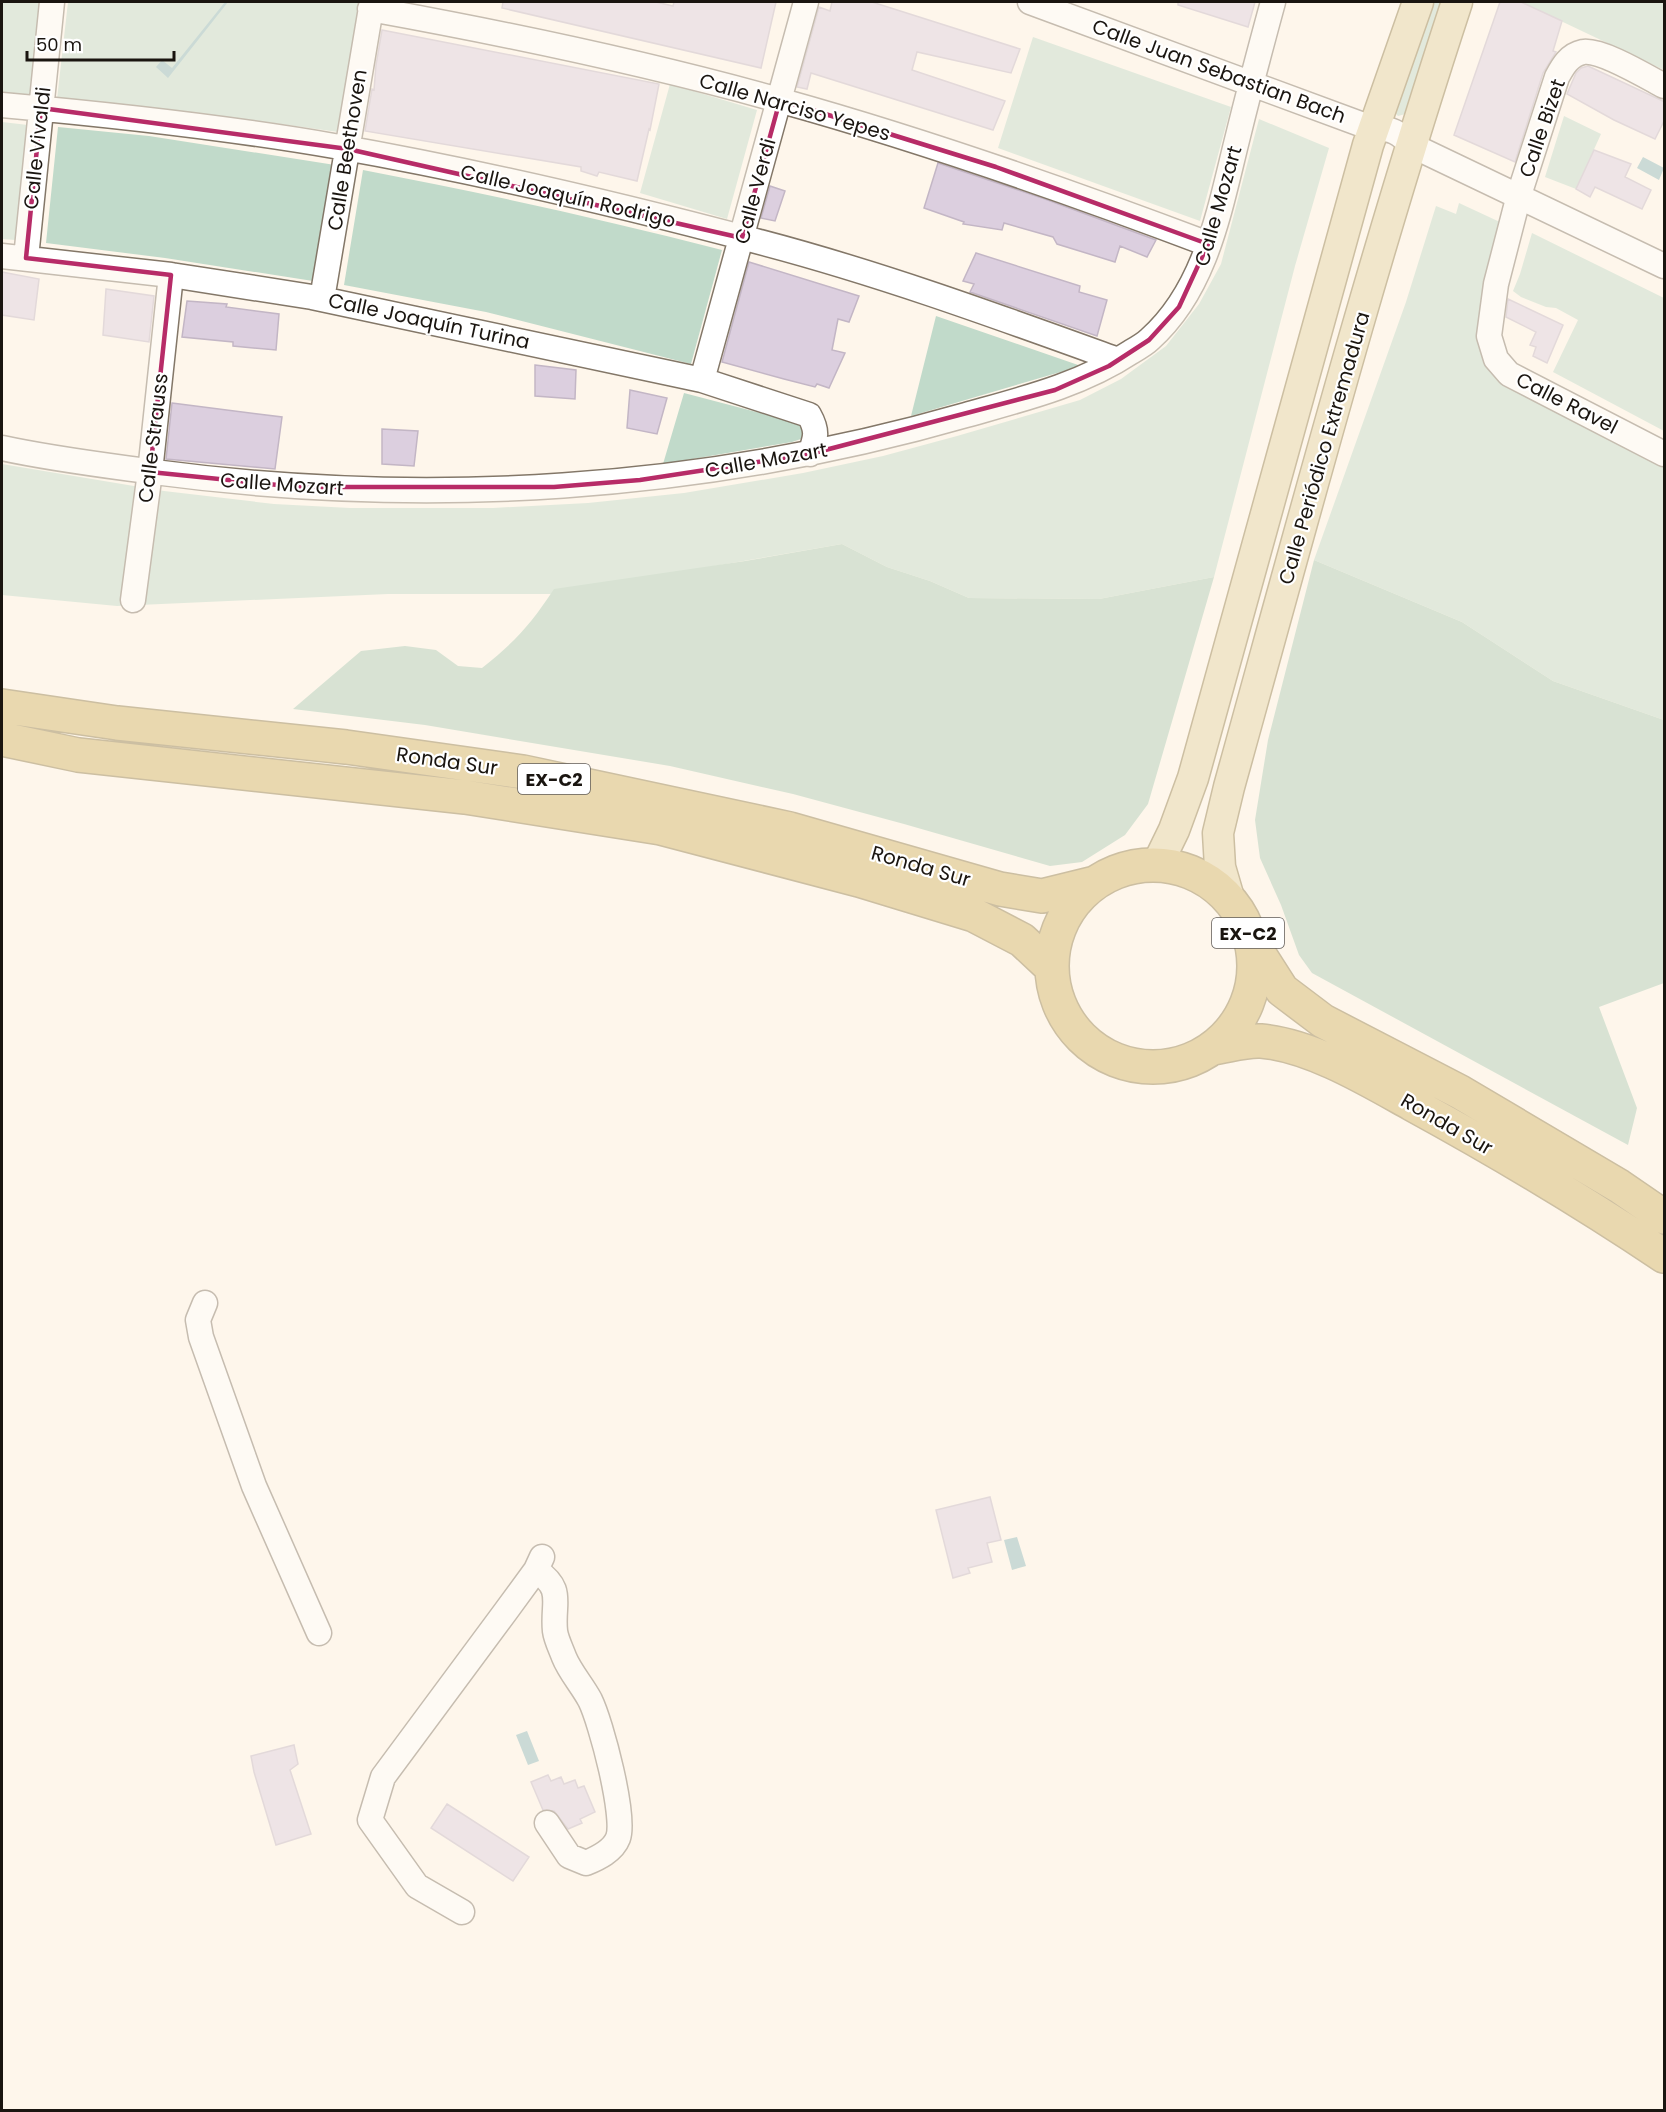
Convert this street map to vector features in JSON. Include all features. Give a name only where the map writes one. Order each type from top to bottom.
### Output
[{"type":"highway","name":"Ronda Sur","points":[[2,706],[117,723],[346,747],[523,772],[790,830],[1000,889],[1042,896],[1095,883]]},
{"type":"highway","name":"Ronda Sur","points":[[2,739],[78,755],[465,797],[662,828],[859,880],[974,915],[1022,940],[1052,968]]},
{"type":"highway","name":"EX-C2","points":[[1157,865],[1184,869],[1208,881],[1229,898],[1243,920],[1252,943],[1254,973],[1247,1002],[1233,1028],[1212,1048],[1184,1062],[1153,1067],[1122,1062],[1094,1048],[1072,1026],[1057,999],[1052,968],[1054,943],[1063,920],[1077,899],[1095,883],[1114,872],[1136,866],[1157,865]]},
{"type":"highway","name":"Ronda Sur","points":[[1252,943],[1282,990],[1323,1021],[1460,1092],[1618,1186],[1665,1217]]},
{"type":"highway","name":"Ronda Sur","points":[[1212,1048],[1261,1041],[1297,1049],[1344,1066],[1587,1204],[1665,1256]]},
{"type":"main road","name":"Calle Periódico Extremadura","points":[[1157,865],[1174,830],[1193,778],[1374,129],[1418,2]]},
{"type":"main road","name":"Calle Periódico Extremadura","points":[[1229,898],[1220,867],[1218,833],[1227,796],[1373,272],[1457,2]]},
{"type":"street","name":"Calle Vivaldi","points":[[26,258],[52,2]]},
{"type":"street","name":"Calle Verdi","points":[[702,380],[806,2]]},
{"type":"street","name":"Calle Juan Sebastian Bach","points":[[1030,2],[1374,129],[1382,140],[1396,146],[1411,145]]},
{"type":"street","name":"Calle Mozart","points":[[2,448],[150,472],[297,488],[477,490],[554,487],[640,480],[810,454],[906,432],[1055,390],[1118,360],[1149,340],[1179,307],[1200,271],[1222,200],[1273,2]]},
{"type":"street","name":"Calle Narciso Yepes","points":[[371,5],[552,45],[780,100],[996,167],[1208,244]]},
{"type":"street","name":"Calle Beethoven","points":[[322,299],[371,5]]},
{"type":"street","name":"Calle Bizet","points":[[1519,195],[1557,77],[1564,63],[1585,52],[1599,53],[1665,86]]},
{"type":"street","name":"Calle Joaquín Rodrigo","points":[[2,105],[156,120],[348,148],[575,196],[742,238],[915,289],[1118,360]]},
{"type":"street","points":[[1411,145],[1665,266]]},
{"type":"street","name":"Calle Ravel","points":[[1519,195],[1496,284],[1489,336],[1496,359],[1509,374],[1665,454]]},
{"type":"street","name":"Calle Joaquín Turina","points":[[2,256],[171,275],[322,299],[702,380],[809,415],[816,428],[810,454]]},
{"type":"street","name":"Calle Strauss","points":[[133,600],[150,472],[171,275]]},
{"type":"street","points":[[205,1303],[198,1320],[201,1337],[254,1486],[319,1633]]},
{"type":"street","points":[[462,1912],[417,1886],[369,1820],[383,1777],[539,1563],[555,1591],[555,1632],[565,1659],[591,1702],[603,1738],[621,1818],[618,1839],[604,1855],[586,1863],[569,1856],[547,1823]]},
{"type":"highlighted area","points":[[780,100],[996,167],[1208,244],[1179,307],[1149,340],[1109,366],[1055,390],[810,454],[640,480],[554,487],[297,487],[150,472],[171,275],[26,258],[41,108],[348,149],[742,238]]},
{"type":"green space","points":[[2,2],[40,2],[30,95],[2,92]]},
{"type":"green space","points":[[68,2],[361,2],[338,132],[57,99]]},
{"type":"green space","points":[[1428,2],[1448,2],[1409,113],[1398,116],[1390,108]]},
{"type":"green space","points":[[1521,2],[1664,2],[1664,70]]},
{"type":"green space","points":[[1033,37],[1231,107],[1200,221],[998,148]]},
{"type":"green space","points":[[670,84],[757,110],[727,219],[640,193]]},
{"type":"green space","points":[[1564,116],[1601,134],[1576,189],[1545,177]]},
{"type":"green space","points":[[1259,119],[1329,148],[1295,266],[1214,577],[1099,599],[969,598],[930,581],[887,567],[842,544],[551,594],[388,594],[117,606],[2,595],[2,464],[164,491],[274,504],[350,508],[493,508],[588,503],[684,493],[803,473],[883,456],[1080,400],[1121,379],[1166,346],[1199,304],[1221,264]]},
{"type":"green space","points":[[2,122],[28,125],[16,240],[2,239]]},
{"type":"green space","points":[[58,127],[149,136],[335,165],[313,281],[165,258],[46,243]]},
{"type":"green space","points":[[363,170],[543,207],[722,250],[691,364],[486,312],[344,285]]},
{"type":"green space","points":[[1459,203],[1502,223],[1484,287],[1478,328],[1484,356],[1503,384],[1664,467],[1664,720],[1553,681],[1462,622],[1314,560],[1406,302],[1436,206],[1456,214]]},
{"type":"green space","points":[[1532,233],[1664,298],[1664,431],[1553,372],[1578,320],[1556,308],[1546,307],[1521,297],[1513,291]]},
{"type":"green space","points":[[936,316],[1081,366],[911,416]]},
{"type":"green space","points":[[684,393],[802,424],[803,435],[801,439],[792,442],[663,464]]},
{"type":"green space","points":[[842,544],[887,567],[930,581],[969,598],[1099,599],[1214,577],[1148,804],[1125,835],[1082,862],[1050,866],[793,794],[670,766],[425,725],[293,709],[361,651],[405,646],[436,650],[458,666],[482,668],[522,632],[554,589],[745,561]]},
{"type":"green space","points":[[1314,560],[1462,622],[1553,681],[1664,720],[1664,983],[1599,1007],[1637,1108],[1628,1145],[1312,973],[1299,955],[1281,905],[1260,858],[1255,820],[1268,740]]},
{"type":"water","points":[[225,2],[228,2],[168,78],[156,67],[162,60],[172,68]]},
{"type":"water","points":[[1643,157],[1664,168],[1659,180],[1637,168]]},
{"type":"water","points":[[1017,1537],[1026,1566],[1012,1570],[1004,1540]]},
{"type":"water","points":[[527,1731],[539,1761],[528,1765],[516,1735]]},
{"type":"building","points":[[503,2],[656,2],[673,6],[674,2],[776,2],[761,68],[502,8]]},
{"type":"building","points":[[832,2],[872,2],[1020,49],[1011,73],[917,52],[912,70],[1005,101],[993,130],[811,73],[807,89],[797,87],[819,7],[830,11]]},
{"type":"building","points":[[1178,2],[1255,2],[1248,27],[1178,5]]},
{"type":"building","points":[[1500,2],[1521,2],[1562,21],[1553,51],[1556,52],[1543,73],[1515,162],[1454,135]]},
{"type":"building","points":[[382,30],[659,84],[637,181],[599,172],[597,176],[581,171],[581,167],[365,131],[372,89],[374,90]]},
{"type":"building","points":[[1588,66],[1665,102],[1665,119],[1655,139],[1567,94],[1576,73]]},
{"type":"building","points":[[1594,150],[1631,164],[1625,177],[1651,190],[1642,209],[1595,187],[1590,197],[1576,189]]},
{"type":"building","points":[[938,163],[1156,240],[1147,257],[1120,246],[1115,262],[1057,244],[1053,237],[1004,223],[1002,230],[963,224],[964,222],[924,208]]},
{"type":"building","points":[[770,186],[785,191],[775,221],[761,218]]},
{"type":"building","points":[[976,253],[1080,286],[1079,292],[1107,300],[1097,336],[970,292],[974,284],[963,281]]},
{"type":"building","points":[[749,262],[859,296],[849,322],[838,319],[832,350],[845,353],[829,388],[817,384],[815,387],[722,362]]},
{"type":"building","points":[[2,272],[39,279],[34,320],[2,315]]},
{"type":"building","points":[[106,289],[154,296],[149,342],[103,335]]},
{"type":"building","points":[[1508,299],[1563,325],[1547,363],[1533,356],[1536,347],[1530,345],[1536,332],[1506,317]]},
{"type":"building","points":[[187,301],[227,304],[226,307],[279,314],[276,350],[233,346],[233,342],[182,337]]},
{"type":"building","points":[[535,365],[576,370],[575,399],[535,396]]},
{"type":"building","points":[[630,390],[667,398],[657,434],[627,428]]},
{"type":"building","points":[[172,403],[282,417],[275,469],[166,459]]},
{"type":"building","points":[[382,429],[418,431],[414,466],[382,464]]},
{"type":"building","points":[[990,1497],[1001,1540],[987,1543],[992,1562],[968,1568],[970,1573],[953,1578],[936,1510]]},
{"type":"building","points":[[294,1745],[298,1764],[290,1770],[311,1834],[276,1845],[251,1756]]},
{"type":"building","points":[[548,1775],[551,1781],[561,1777],[564,1784],[575,1780],[578,1788],[584,1786],[595,1812],[580,1819],[582,1823],[568,1829],[554,1811],[543,1810],[531,1782]]},
{"type":"building","points":[[447,1804],[529,1857],[513,1881],[431,1828]]}]
